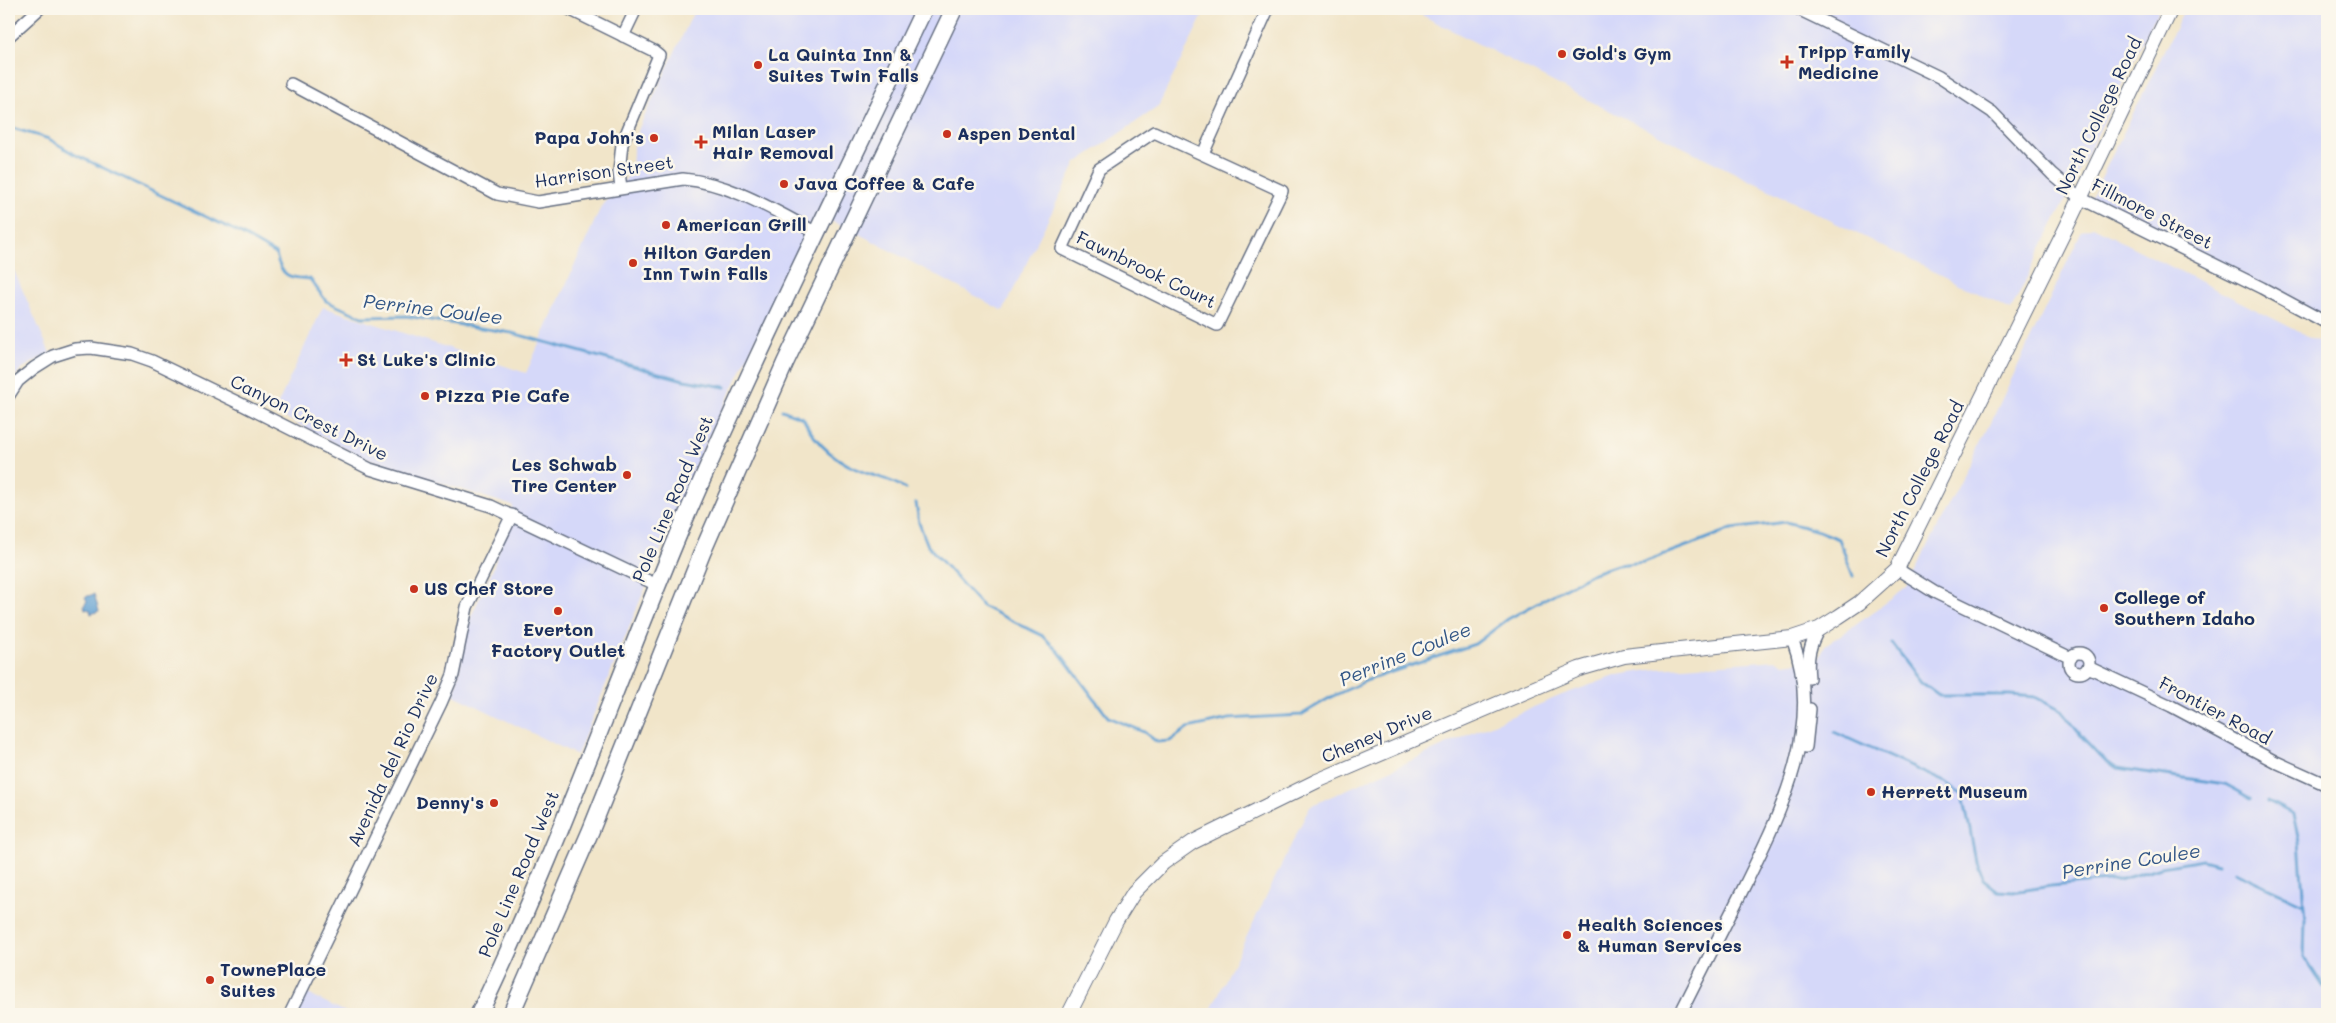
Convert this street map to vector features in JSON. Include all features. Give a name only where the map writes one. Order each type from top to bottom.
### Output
[{"type":"highway","name":"Pole Line Road West","points":[[478,1014],[557,841],[657,585],[715,449],[924,9]]},
{"type":"highway","points":[[511,1014],[591,830],[702,553],[784,363],[954,9]]},
{"type":"main road","name":"North College Road","points":[[1792,638],[1819,629],[1858,603],[1897,569],[2171,9]]},
{"type":"main road","name":"Cheney Drive","points":[[1069,1014],[1116,921],[1134,892],[1163,863],[1193,842],[1317,781],[1461,720],[1507,698],[1579,669],[1624,656],[1792,638]]},
{"type":"street","points":[[9,36],[39,9]]},
{"type":"street","points":[[569,9],[659,55],[622,144],[619,172],[621,188]]},
{"type":"street","points":[[623,36],[636,9]]},
{"type":"street","points":[[1203,154],[1268,9]]},
{"type":"street","name":"Fillmore Street","points":[[1798,9],[1939,77],[1992,112],[2052,174],[2080,198],[2262,288],[2327,323]]},
{"type":"street","name":"Harrison Street","points":[[291,84],[497,194],[538,202],[683,179],[702,181],[720,186],[817,233]]},
{"type":"street","name":"Fawnbrook Court","points":[[1154,132],[1203,154],[1282,191],[1217,325],[1062,249],[1099,169],[1154,132]]},
{"type":"street","name":"Canyon Crest Drive","points":[[9,395],[18,381],[53,356],[91,348],[132,354],[152,361],[241,404],[370,469],[491,506],[657,585]]},
{"type":"street","name":"Avenida del Rio Drive","points":[[290,1014],[441,703],[453,675],[467,607],[512,515]]},
{"type":"street","name":"Frontier Road","points":[[1897,569],[1934,592],[2071,658],[2070,667],[2074,672],[2083,672],[2088,667],[2171,706],[2276,762],[2327,785]]},
{"type":"street","points":[[1680,1014],[1803,764],[1808,742],[1810,691],[1807,658],[1812,640],[1819,629]]},
{"type":"street","points":[[1783,804],[1795,766],[1804,706],[1799,656],[1792,638]]},
{"type":"shaded area","points":[[695,9],[1206,9],[1158,107],[1076,163],[1003,311],[861,235],[817,214],[698,459],[577,755],[454,695],[470,619],[493,569],[513,506],[362,457],[274,412],[323,307],[526,373],[601,207],[632,172],[633,151],[639,128]]},
{"type":"shaded area","points":[[1410,9],[2159,9],[2011,310],[1590,101]]},
{"type":"shaded area","points":[[2185,9],[2327,9],[2327,320],[2091,198]]},
{"type":"shaded area","name":"College of Southern Idaho","points":[[2093,227],[2327,346],[2327,1014],[1209,1014],[1310,806],[1477,731],[1562,695],[1618,675],[1657,669],[1777,660],[1784,664],[1819,659],[1825,645],[1906,588],[1990,424],[2082,231]]},
{"type":"shaded area","points":[[9,259],[50,353],[21,369],[9,384]]},
{"type":"shaded area","points":[[306,993],[350,1014],[296,1014]]},
{"type":"water","points":[[94,594],[99,611],[91,614],[90,610],[85,609],[84,605],[87,601],[85,597]]},
{"type":"waterway","name":"Perrine Coulee","points":[[9,127],[49,139],[74,154],[238,232],[276,254],[280,267],[287,275],[310,279],[326,301],[362,317],[406,316],[512,333],[684,380],[725,387]]},
{"type":"waterway","name":"Perrine Coulee","points":[[782,410],[803,418],[808,428],[822,445],[848,465],[905,489]]},
{"type":"waterway","name":"Perrine Coulee","points":[[916,503],[919,523],[928,546],[982,606],[1043,636],[1059,652],[1108,717],[1144,732],[1157,742],[1170,741],[1188,728],[1229,719],[1301,715],[1331,697],[1368,680],[1475,644],[1508,619],[1591,574],[1617,565],[1644,562],[1732,529],[1786,522],[1819,531],[1839,539],[1853,576]]},
{"type":"waterway","name":"Perrine Coulee","points":[[1891,643],[1921,682],[1939,695],[2034,697],[2062,711],[2100,756],[2117,768],[2225,784],[2251,798]]},
{"type":"waterway","name":"Perrine Coulee","points":[[1834,732],[1947,783],[1963,794],[1976,861],[1983,879],[1998,891],[2013,892],[2051,886],[2119,880],[2161,867],[2203,860],[2218,864]]},
{"type":"waterway","name":"Perrine Coulee","points":[[2268,801],[2293,814],[2299,842],[2305,920],[2304,957],[2327,992]]},
{"type":"waterway","name":"Perrine Coulee","points":[[2235,872],[2303,904]]},
{"type":"place","name":"Gold's Gym","points":[[1562,54]]},
{"type":"place","name":"Tripp Family Medicine","points":[[1787,62]]},
{"type":"place","name":"La Quinta Inn & Suites Twin Falls","points":[[758,65]]},
{"type":"place","name":"Aspen Dental","points":[[947,134]]},
{"type":"place","name":"Papa John's","points":[[654,138]]},
{"type":"place","name":"Milan Laser Hair Removal","points":[[701,142]]},
{"type":"place","name":"Java Coffee & Cafe","points":[[784,184]]},
{"type":"place","name":"American Grill","points":[[666,225]]},
{"type":"place","name":"Hilton Garden Inn Twin Falls","points":[[633,263]]},
{"type":"place","name":"St Luke's Clinic","points":[[346,360]]},
{"type":"place","name":"Pizza Pie Cafe","points":[[425,396]]},
{"type":"place","name":"Les Schwab Tire Center","points":[[627,475]]},
{"type":"place","name":"US Chef Store","points":[[414,589]]},
{"type":"place","name":"College of Southern Idaho","points":[[2104,608]]},
{"type":"place","name":"Everton Factory Outlet","points":[[558,611]]},
{"type":"place","name":"Herrett Museum","points":[[1871,792]]},
{"type":"place","name":"Denny's","points":[[494,803]]},
{"type":"place","name":"Health Sciences & Human Services","points":[[1567,935]]},
{"type":"place","name":"TownePlace Suites","points":[[210,980]]}]
